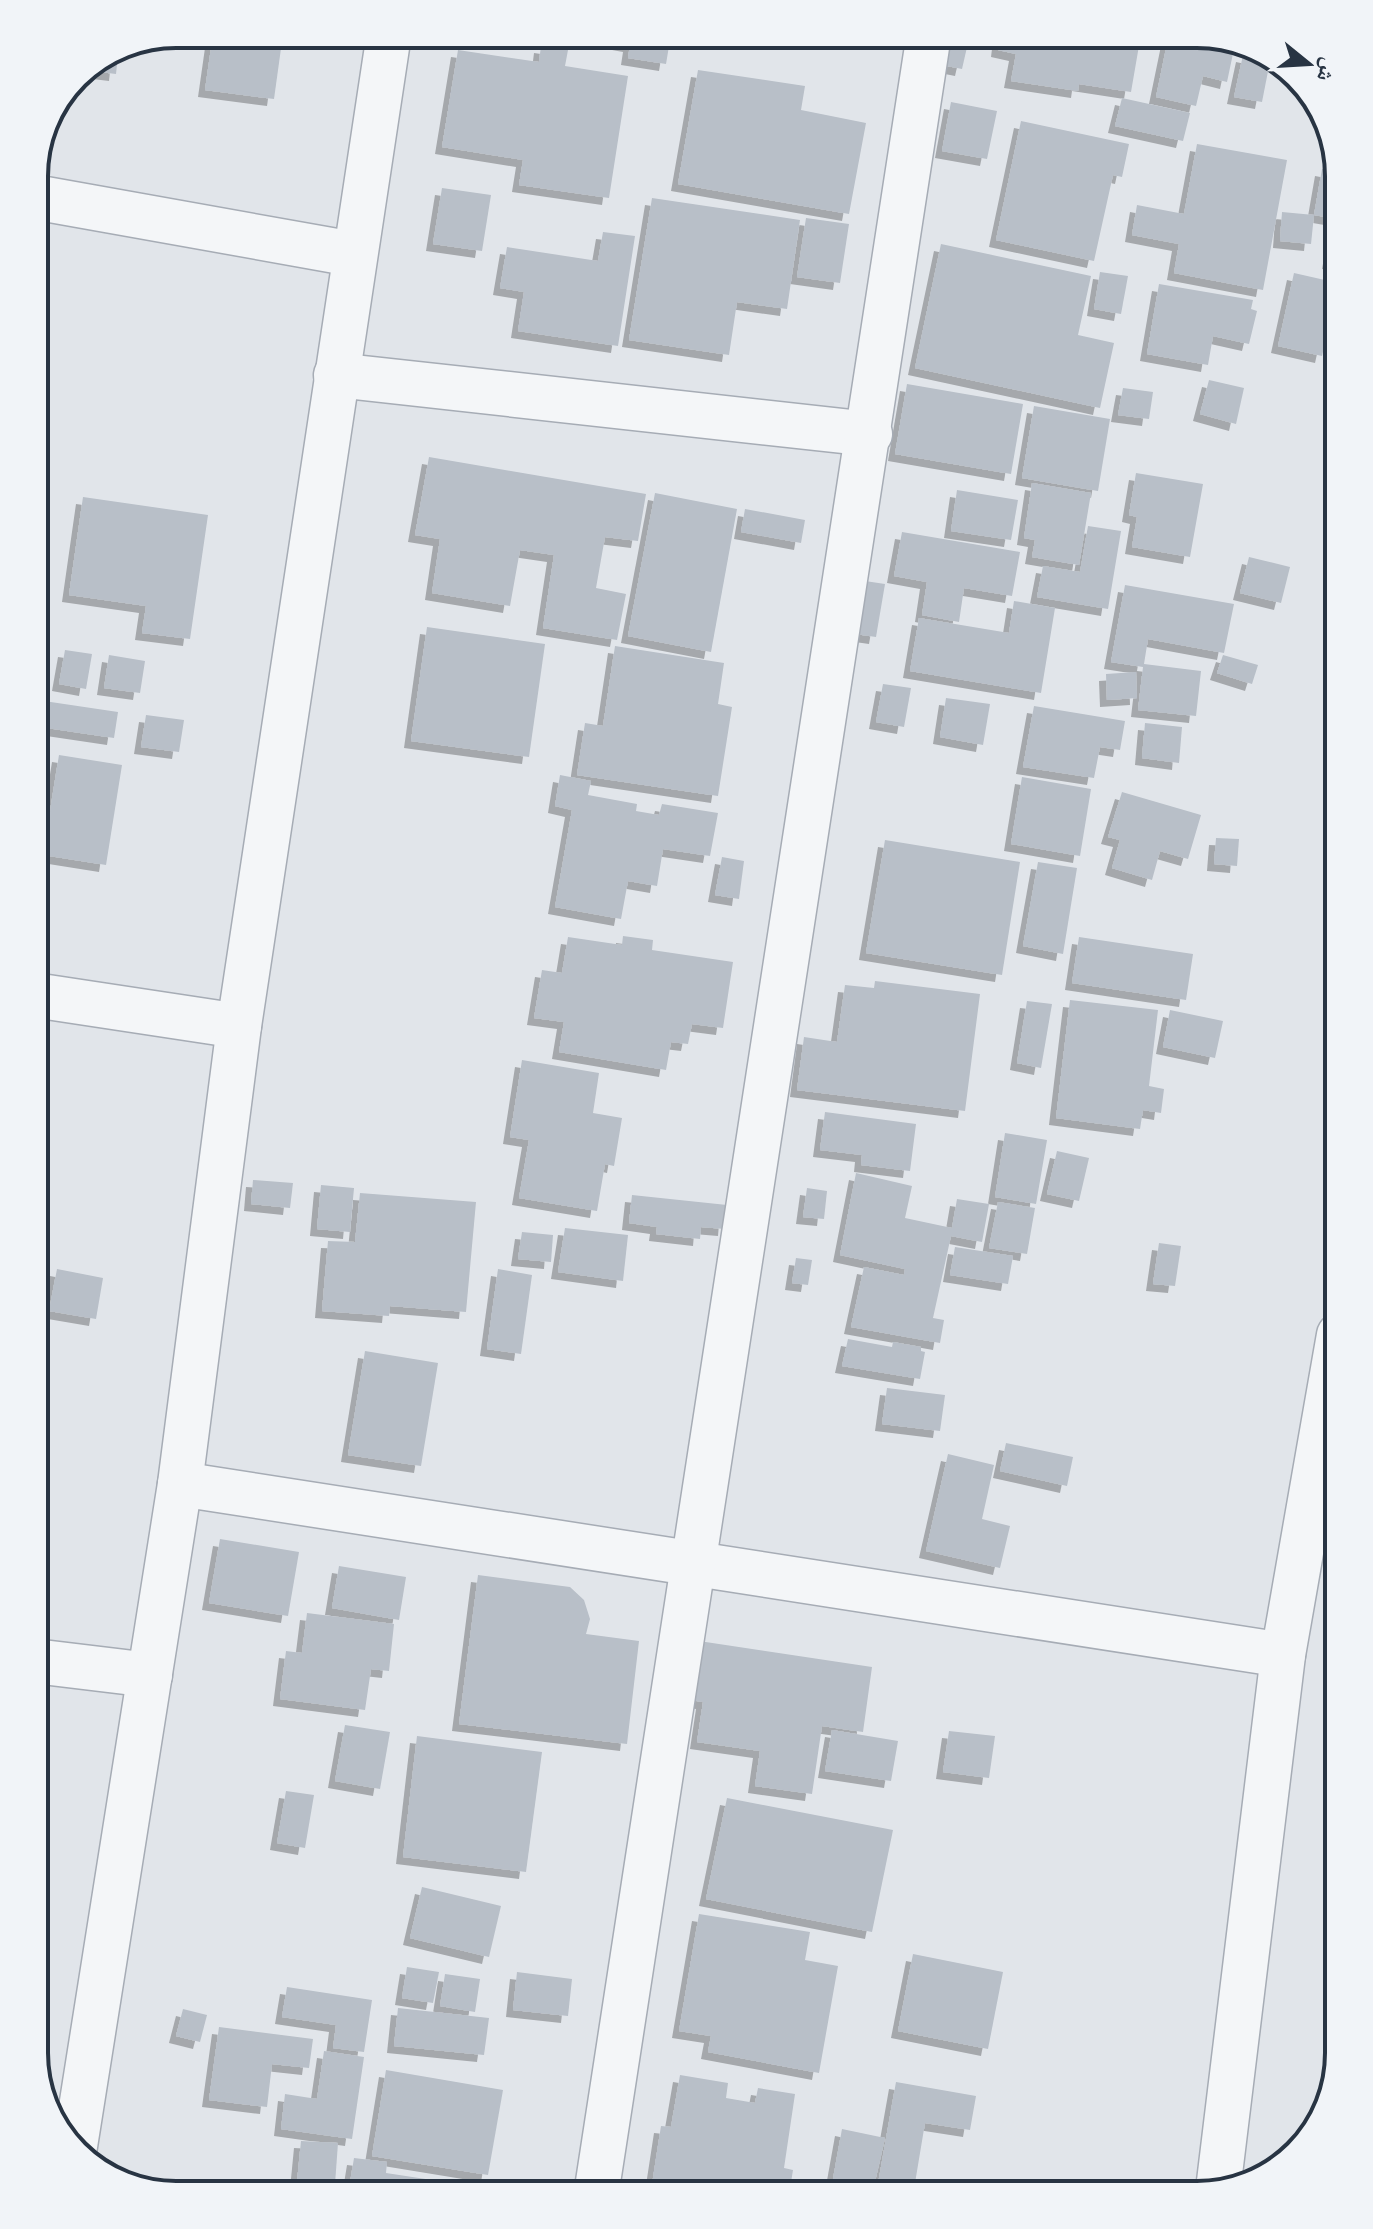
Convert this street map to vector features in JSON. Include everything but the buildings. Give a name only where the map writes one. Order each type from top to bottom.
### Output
[{"type":"street","points":[[77,2133],[180,1484],[239,1026],[353,254],[387,48]]},
{"type":"street","points":[[598,2181],[870,434],[927,48]]},
{"type":"street","points":[[48,200],[353,254]]},
{"type":"street","points":[[336,375],[870,434]]},
{"type":"street","points":[[48,997],[239,1026]]},
{"type":"street","points":[[1219,2179],[1283,1655],[1325,1415]]},
{"type":"street","points":[[180,1484],[693,1561],[1283,1655]]},
{"type":"street","points":[[48,1663],[150,1675]]}]
